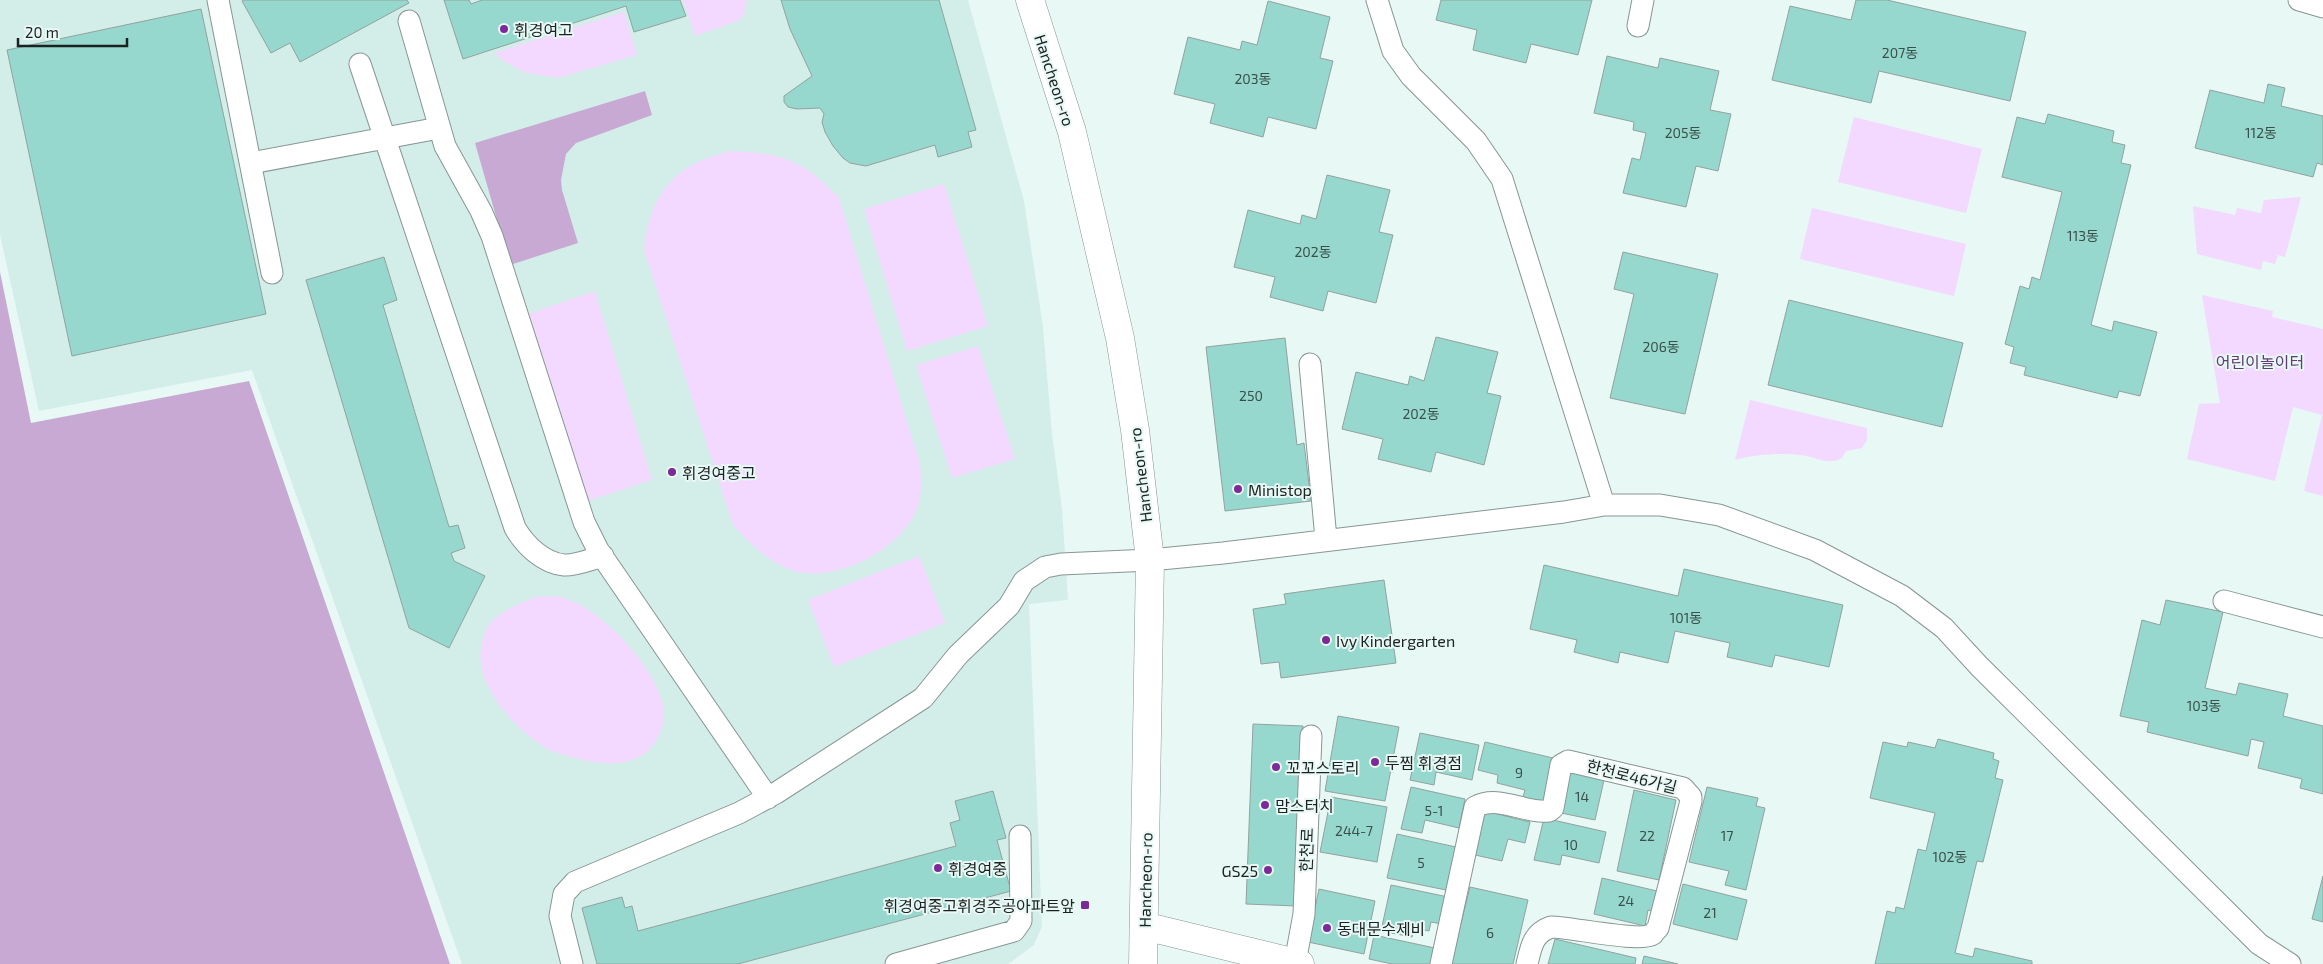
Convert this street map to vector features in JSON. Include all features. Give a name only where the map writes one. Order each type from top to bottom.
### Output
[{"type":"main road","name":"Hancheon-ro","points":[[1030,0],[1072,132],[1120,338],[1135,430],[1150,560],[1143,964]]},
{"type":"main road","points":[[1144,926],[1297,963]]},
{"type":"lane","points":[[218,0],[272,273]]},
{"type":"lane","points":[[1377,0],[1393,51],[1410,76],[1476,141],[1502,179],[1604,505]]},
{"type":"lane","points":[[1638,26],[1643,0]]},
{"type":"lane","points":[[2299,0],[2323,7]]},
{"type":"lane","points":[[409,21],[445,146],[481,211],[492,236],[584,522],[603,556],[768,798]]},
{"type":"lane","points":[[360,64],[515,528],[524,542],[551,562],[565,565],[603,556]]},
{"type":"lane","points":[[251,163],[440,128]]},
{"type":"lane","points":[[1310,364],[1326,539]]},
{"type":"lane","points":[[572,964],[560,916],[564,894],[575,882],[739,813],[768,798],[923,698],[958,655],[1009,606],[1024,581],[1045,567],[1061,564],[1150,560],[1452,526],[1604,505],[1660,505],[1718,515],[1815,550],[1902,596],[1944,628],[1993,680],[2259,944],[2290,964]]},
{"type":"lane","points":[[2224,601],[2323,627]]},
{"type":"lane","name":"한천로","points":[[1297,963],[1304,914],[1311,736]]},
{"type":"lane","name":"한천로46가길","points":[[1441,964],[1475,807],[1483,803],[1493,802],[1549,810],[1553,808],[1561,765],[1568,761],[1684,788],[1691,797],[1691,802],[1658,928],[1653,934],[1629,936],[1551,927],[1543,930],[1533,940],[1527,964]]},
{"type":"lane","points":[[896,964],[1014,931],[1021,921],[1020,836]]},
{"type":"shaded area","name":"휘경여중고","points":[[0,0],[968,0],[1024,201],[1043,327],[1052,434],[1062,509],[1068,600],[1029,604],[1042,926],[1034,945],[1008,964],[462,964],[252,370],[39,411],[0,235]]},
{"type":"shaded area","points":[[645,91],[652,115],[576,143],[566,154],[561,180],[562,190],[578,243],[510,265],[475,143]]},
{"type":"shaded area","points":[[0,272],[31,423],[249,381],[450,964],[0,964]]},
{"type":"green space","points":[[683,0],[747,0],[744,15],[738,21],[695,36]]},
{"type":"green space","points":[[624,12],[637,55],[558,78],[526,73],[505,62],[494,53]]},
{"type":"green space","points":[[1854,117],[1982,149],[1966,213],[1838,182]]},
{"type":"green space","points":[[732,151],[765,154],[791,161],[815,175],[839,198],[920,464],[921,488],[919,502],[913,517],[903,532],[874,555],[838,570],[804,573],[783,567],[764,555],[733,525],[644,250],[652,212],[659,197],[669,184],[695,164],[712,156]]},
{"type":"green space","points":[[944,184],[988,326],[907,351],[864,209]]},
{"type":"green space","points":[[2301,197],[2285,257],[2278,255],[2275,264],[2263,261],[2261,270],[2197,254],[2193,206],[2235,215],[2237,208],[2261,213],[2264,200]]},
{"type":"green space","points":[[1812,208],[1966,244],[1954,296],[1800,259]]},
{"type":"green space","points":[[595,291],[652,480],[584,502],[525,315]]},
{"type":"green space","name":"어린이놀이터","points":[[2202,295],[2273,311],[2272,317],[2323,329],[2323,496],[2304,491],[2322,415],[2293,407],[2275,481],[2187,459],[2199,404],[2220,403]]},
{"type":"green space","points":[[978,346],[1015,459],[952,478],[916,365]]},
{"type":"green space","points":[[1750,400],[1867,428],[1867,440],[1862,448],[1846,451],[1842,458],[1832,461],[1785,454],[1760,455],[1735,460]]},
{"type":"green space","points":[[919,556],[945,623],[834,667],[808,600]]},
{"type":"green space","points":[[552,596],[579,604],[611,628],[640,660],[652,677],[660,694],[664,710],[661,729],[649,750],[639,757],[616,763],[577,759],[544,747],[517,725],[504,711],[493,696],[485,680],[481,663],[481,645],[491,622],[501,613],[534,597]]},
{"type":"building","points":[[407,0],[409,3],[300,62],[290,43],[271,53],[242,1]]},
{"type":"building","name":"휘경여고","points":[[444,0],[469,0],[471,4],[482,0],[680,0],[686,16],[634,32],[626,6],[463,59]]},
{"type":"building","points":[[781,0],[939,0],[976,130],[968,132],[972,147],[938,157],[935,145],[866,166],[850,163],[843,158],[825,132],[822,122],[824,114],[820,108],[797,109],[788,107],[784,102],[784,96],[812,76],[790,29]]},
{"type":"building","points":[[1441,0],[1592,0],[1578,55],[1531,44],[1526,63],[1473,50],[1477,30],[1436,20]]},
{"type":"building","points":[[1856,0],[1887,0],[2026,32],[2010,101],[1879,71],[1871,103],[1772,80],[1790,6],[1851,20]]},
{"type":"building","points":[[1268,1],[1330,17],[1320,58],[1333,61],[1316,129],[1268,117],[1263,137],[1210,123],[1215,104],[1174,94],[1188,37],[1240,50],[1242,41],[1257,45]]},
{"type":"building","points":[[201,9],[266,314],[72,356],[7,50]]},
{"type":"building","points":[[1607,56],[1658,68],[1660,58],[1719,71],[1710,110],[1731,114],[1718,171],[1696,166],[1686,207],[1623,193],[1632,158],[1640,160],[1646,133],[1633,130],[1634,122],[1594,113]]},
{"type":"building","points":[[2268,84],[2285,88],[2281,106],[2323,116],[2323,165],[2317,163],[2313,177],[2195,148],[2210,90],[2264,103]]},
{"type":"building","points":[[2048,114],[2114,131],[2112,142],[2125,145],[2121,163],[2131,165],[2091,325],[2112,331],[2114,321],[2157,332],[2140,396],[2119,391],[2117,398],[2024,375],[2026,367],[2010,363],[2014,347],[2005,344],[2020,286],[2029,289],[2032,277],[2040,280],[2062,192],[2002,177],[2017,117],[2045,124]]},
{"type":"building","points":[[1327,175],[1390,190],[1379,232],[1393,235],[1376,303],[1328,291],[1323,311],[1270,297],[1275,277],[1234,267],[1248,210],[1300,224],[1302,215],[1316,219]]},
{"type":"building","points":[[1623,252],[1718,274],[1685,414],[1610,398],[1634,294],[1614,289]]},
{"type":"building","points":[[384,257],[397,300],[383,305],[449,527],[458,525],[465,548],[451,553],[454,561],[485,576],[449,648],[409,628],[306,280]]},
{"type":"building","points":[[1789,300],[1963,343],[1942,427],[1768,385]]},
{"type":"building","points":[[1436,337],[1498,352],[1487,393],[1501,396],[1484,465],[1436,452],[1431,472],[1378,459],[1383,439],[1342,429],[1356,372],[1408,385],[1410,376],[1424,381]]},
{"type":"building","points":[[1285,338],[1297,445],[1304,443],[1311,501],[1225,511],[1206,347]]},
{"type":"building","points":[[1544,565],[1678,596],[1684,569],[1843,605],[1829,667],[1775,655],[1772,667],[1727,657],[1730,643],[1675,631],[1668,663],[1620,652],[1618,663],[1574,652],[1577,640],[1530,629]]},
{"type":"building","points":[[1384,580],[1396,663],[1281,678],[1279,662],[1261,664],[1253,609],[1286,604],[1284,594]]},
{"type":"building","points":[[2166,600],[2223,612],[2205,688],[2236,695],[2239,683],[2288,694],[2283,716],[2323,726],[2323,794],[2300,788],[2302,779],[2258,768],[2264,742],[2251,739],[2248,756],[2147,732],[2149,722],[2120,716],[2142,620],[2160,625]]},
{"type":"building","points":[[1338,716],[1399,727],[1385,801],[1325,791]]},
{"type":"building","points":[[1253,724],[1303,726],[1296,906],[1246,904]]},
{"type":"building","points":[[1420,733],[1479,745],[1472,780],[1436,772],[1434,785],[1410,780]]},
{"type":"building","points":[[1938,739],[1994,753],[1993,759],[1999,761],[1995,778],[2003,780],[1983,862],[1977,861],[1955,953],[1973,957],[1975,948],[2032,961],[2032,964],[1875,964],[1887,911],[1895,913],[1896,907],[1904,909],[1918,849],[1926,851],[1935,813],[1870,798],[1883,742],[1907,747],[1908,742],[1935,748]]},
{"type":"building","points":[[1485,742],[1553,758],[1543,802],[1523,797],[1525,790],[1497,783],[1498,775],[1478,770]]},
{"type":"building","points":[[1570,772],[1604,780],[1595,820],[1561,813]]},
{"type":"building","points":[[1411,787],[1465,799],[1459,828],[1425,820],[1422,833],[1401,829]]},
{"type":"building","points":[[1707,787],[1758,798],[1756,806],[1765,808],[1746,890],[1725,885],[1729,871],[1689,862]]},
{"type":"building","points":[[1634,790],[1676,800],[1659,880],[1617,871]]},
{"type":"building","name":"휘경여중","points":[[993,791],[1006,838],[997,840],[1011,891],[738,964],[597,964],[582,908],[622,897],[625,908],[632,906],[638,931],[956,846],[950,823],[960,820],[955,801]]},
{"type":"building","points":[[1331,797],[1387,807],[1377,862],[1320,852]]},
{"type":"building","points":[[1485,811],[1530,822],[1525,843],[1508,839],[1502,861],[1475,855]]},
{"type":"building","points":[[1544,818],[1606,832],[1599,863],[1562,855],[1560,865],[1534,860]]},
{"type":"building","points":[[1397,834],[1456,847],[1446,890],[1387,878]]},
{"type":"building","points":[[2323,876],[2323,922],[2312,919]]},
{"type":"building","points":[[1602,878],[1657,891],[1652,911],[1648,910],[1645,926],[1594,914]]},
{"type":"building","points":[[1683,884],[1747,900],[1737,940],[1673,924]]},
{"type":"building","points":[[1391,885],[1448,897],[1442,924],[1431,922],[1429,931],[1414,928],[1412,937],[1381,931]]},
{"type":"building","points":[[1470,887],[1528,900],[1513,964],[1451,964]]},
{"type":"building","points":[[1319,889],[1375,901],[1364,954],[1308,942]]},
{"type":"building","points":[[1374,935],[1435,948],[1432,964],[1392,964],[1369,959]]},
{"type":"building","points":[[1555,939],[1636,958],[1635,964],[1548,964]]},
{"type":"building","points":[[1644,956],[1678,964],[1642,964]]},
{"type":"place","name":"휘경여고","points":[[504,29]]},
{"type":"place","name":"휘경여중고","points":[[672,472]]},
{"type":"place","name":"Ministop","points":[[1238,489]]},
{"type":"place","name":"Ivy Kindergarten","points":[[1326,640]]},
{"type":"place","name":"두찜 휘경점","points":[[1375,762]]},
{"type":"place","name":"꼬꼬스토리","points":[[1276,767]]},
{"type":"place","name":"맘스터치","points":[[1265,805]]},
{"type":"place","name":"휘경여중","points":[[938,868]]},
{"type":"place","name":"GS25","points":[[1268,870]]},
{"type":"place","name":"휘경여중고휘경주공아파트앞","points":[[1085,905]]},
{"type":"place","name":"동대문수제비","points":[[1327,928]]}]
